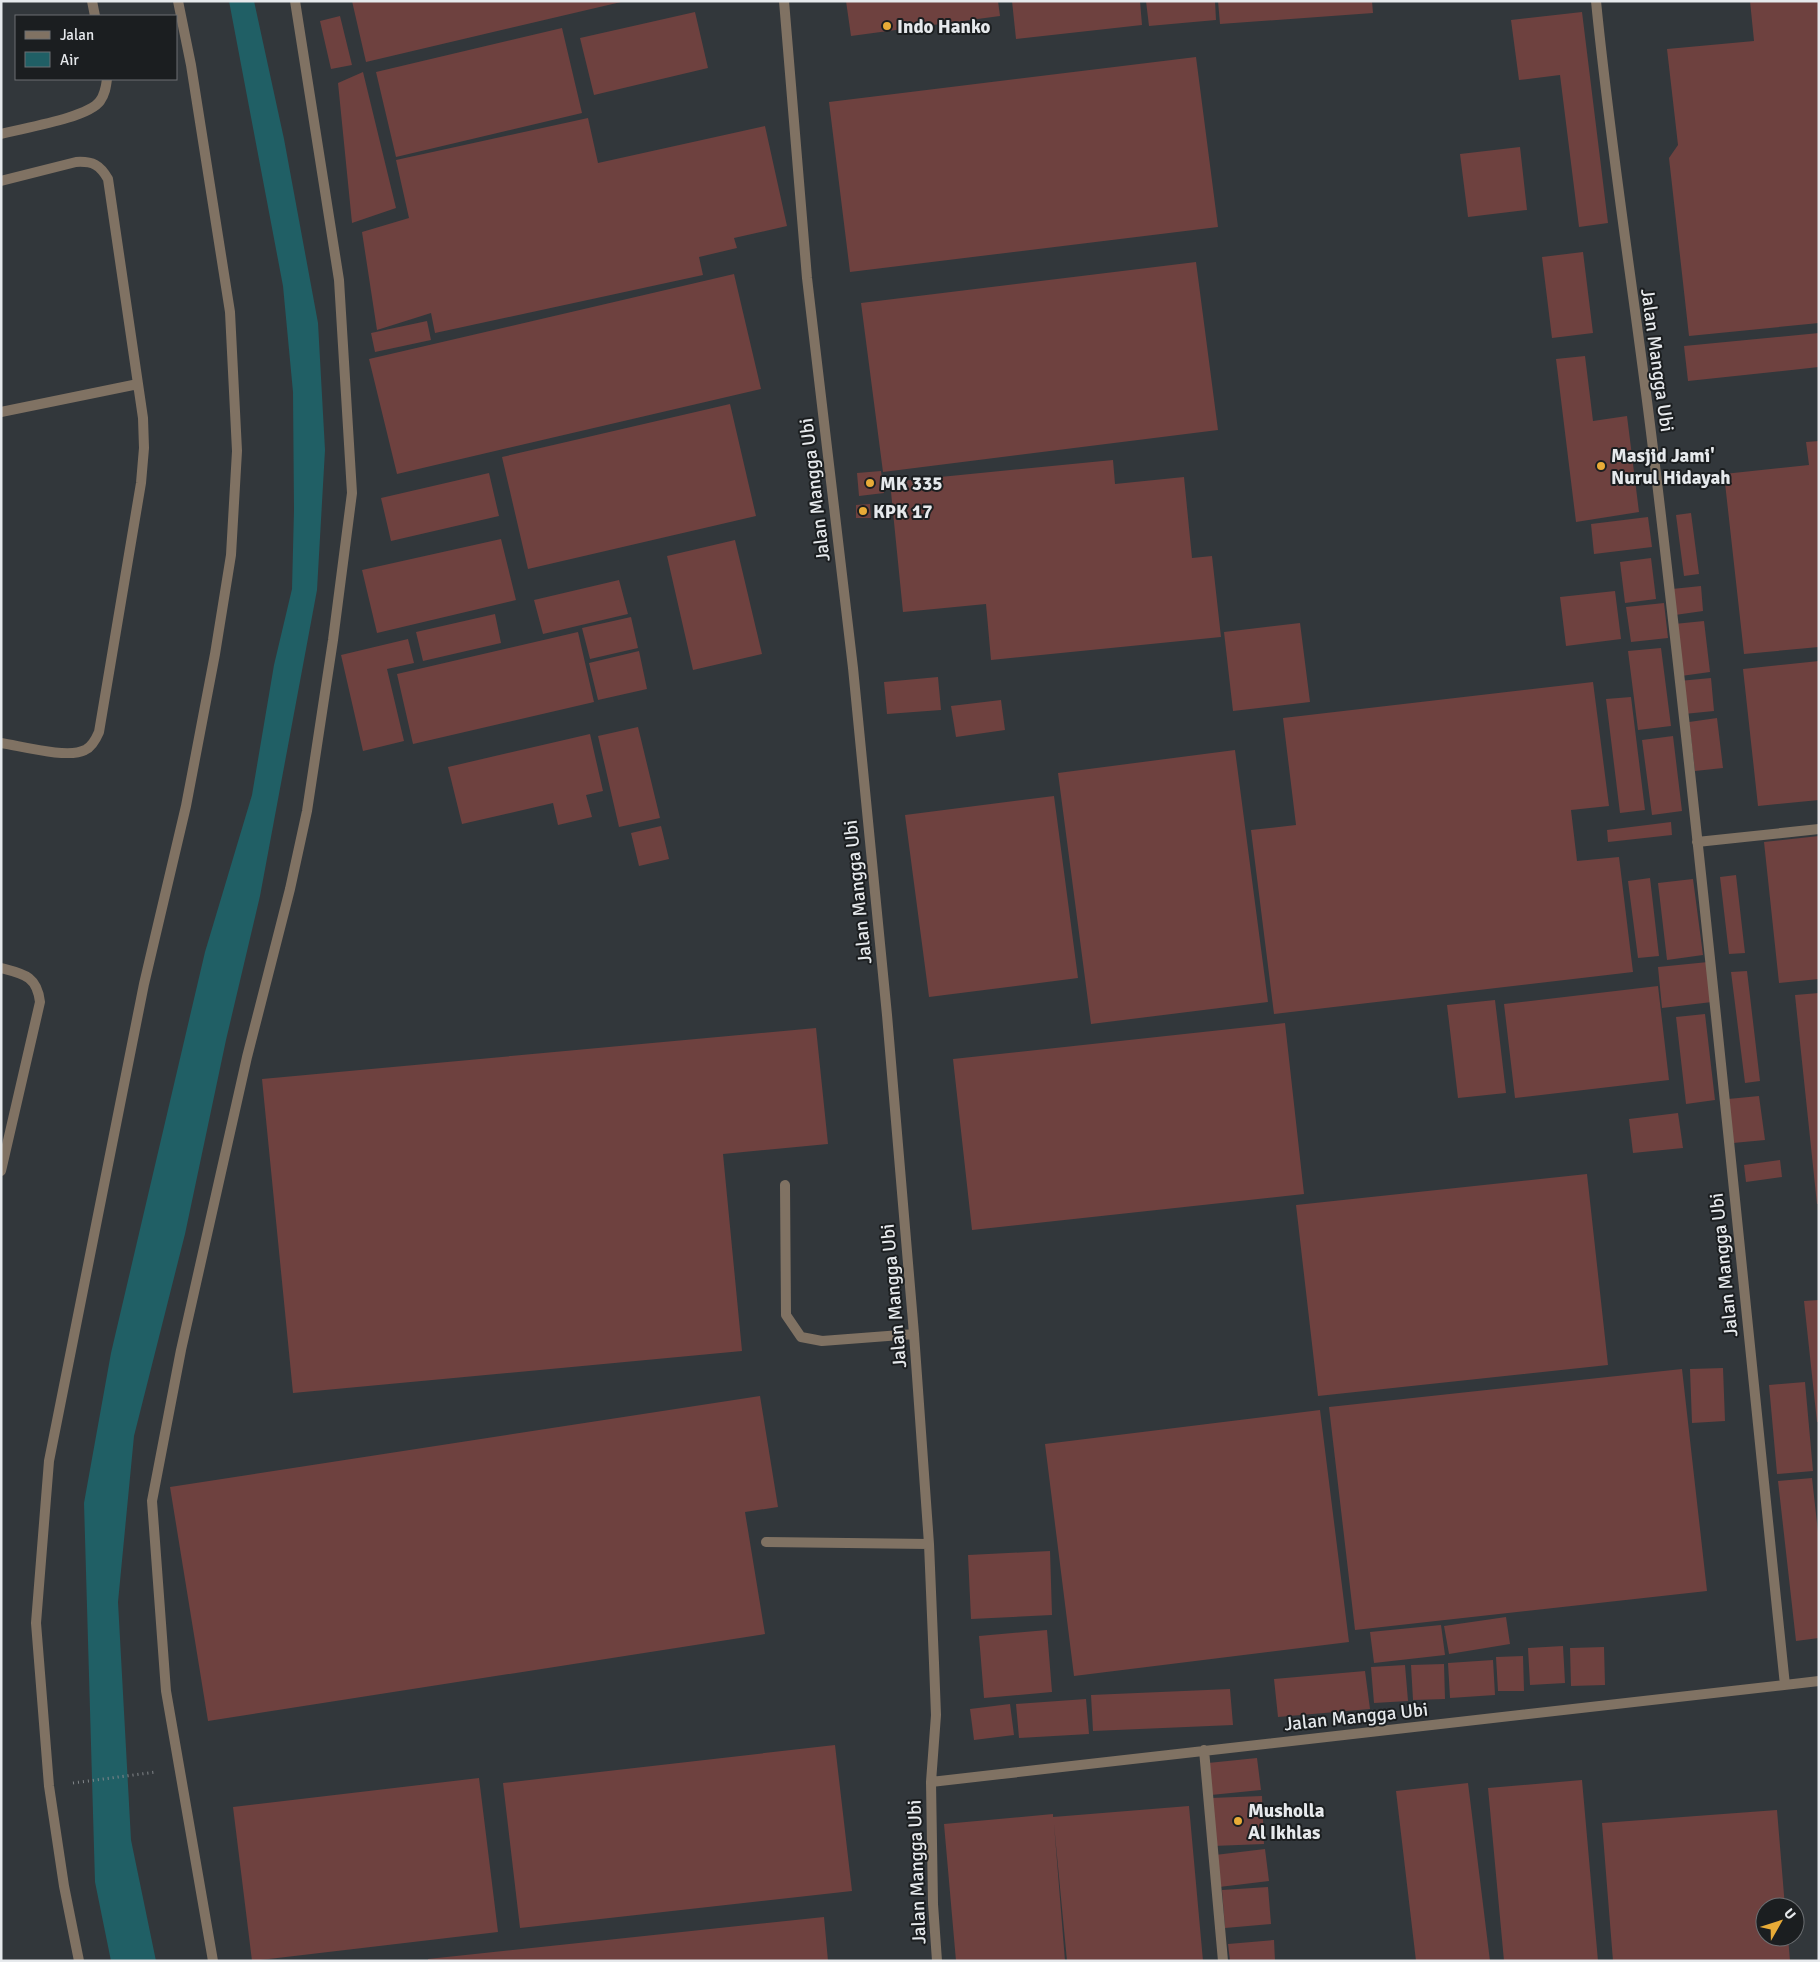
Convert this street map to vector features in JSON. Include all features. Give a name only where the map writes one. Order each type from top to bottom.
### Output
[{"type":"street","points":[[92,1],[95,15]]},
{"type":"street","points":[[79,1961],[64,1886],[49,1786],[36,1623],[49,1461],[144,984],[186,806],[215,654],[231,555],[237,450],[230,312],[191,65],[178,1]]},
{"type":"street","points":[[213,1961],[166,1691],[152,1501],[184,1340],[247,1057],[308,811],[352,493],[338,280],[296,1]]},
{"type":"street","name":"Jalan Mangga Ubi","points":[[784,1],[807,278],[854,678],[887,1015],[914,1334],[929,1544],[936,1715],[931,1782],[933,1904],[937,1961]]},
{"type":"street","name":"Jalan Mangga Ubi","points":[[1596,1],[1619,204],[1654,454],[1697,842],[1785,1685]]},
{"type":"street","points":[[1,134],[78,114],[90,109],[100,101],[106,90],[107,80]]},
{"type":"street","points":[[1,181],[76,162],[87,161],[95,163],[108,179],[143,418],[144,448],[141,483],[99,732],[88,749],[78,753],[66,754],[1,743]]},
{"type":"street","points":[[1,412],[138,384]]},
{"type":"street","points":[[1697,842],[1819,829]]},
{"type":"street","points":[[1,968],[21,973],[29,978],[39,991],[40,1002],[1,1171]]},
{"type":"street","points":[[785,1185],[786,1315],[801,1338],[822,1341],[914,1334]]},
{"type":"street","points":[[766,1542],[929,1544]]},
{"type":"street","name":"Jalan Mangga Ubi","points":[[931,1782],[1819,1681]]},
{"type":"street","points":[[1204,1750],[1223,1961]]},
{"type":"path","points":[[86,1781],[142,1774]]},
{"type":"water","points":[[229,1],[254,1],[284,139],[318,323],[325,450],[317,590],[260,896],[226,1040],[185,1234],[134,1436],[118,1602],[131,1840],[156,1961],[111,1961],[95,1882],[84,1503],[111,1353],[205,952],[252,795],[274,665],[292,589],[294,510],[293,392],[283,286]]},
{"type":"building","points":[[352,1],[621,1],[621,2],[366,62]]},
{"type":"building","name":"Indo Hanko","points":[[846,1],[998,1],[1000,16],[851,36]]},
{"type":"building","points":[[1012,1],[1140,1],[1142,25],[1016,39]]},
{"type":"building","points":[[1146,1],[1215,1],[1216,20],[1149,26]]},
{"type":"building","points":[[1218,1],[1372,1],[1373,13],[1220,24]]},
{"type":"building","points":[[1750,1],[1819,1],[1819,323],[1689,336],[1669,158],[1678,145],[1667,49],[1754,41]]},
{"type":"building","points":[[695,12],[708,68],[594,95],[580,38]]},
{"type":"building","points":[[1582,12],[1608,223],[1579,227],[1560,75],[1519,80],[1511,20]]},
{"type":"building","points":[[340,16],[352,65],[331,69],[320,21]]},
{"type":"building","points":[[562,28],[582,113],[396,157],[376,72]]},
{"type":"building","points":[[1196,57],[1218,227],[850,272],[829,102]]},
{"type":"building","points":[[363,72],[396,208],[352,223],[338,83]]},
{"type":"building","points":[[588,118],[598,163],[765,126],[787,226],[734,238],[737,248],[699,257],[703,275],[435,333],[431,313],[377,330],[362,232],[409,218],[396,160]]},
{"type":"building","points":[[1520,147],[1527,210],[1468,217],[1460,154]]},
{"type":"building","points":[[1583,252],[1593,333],[1552,338],[1542,257]]},
{"type":"building","points":[[1196,262],[1218,430],[883,472],[861,303]]},
{"type":"building","points":[[734,274],[761,389],[397,474],[369,359]]},
{"type":"building","points":[[427,321],[431,340],[375,352],[371,333]]},
{"type":"building","points":[[1819,333],[1819,367],[1688,381],[1684,346]]},
{"type":"building","name":"Masjid Jami' Nurul Hidayah","points":[[1585,356],[1593,421],[1627,416],[1639,512],[1576,522],[1556,359]]},
{"type":"building","points":[[730,404],[756,516],[528,569],[502,457]]},
{"type":"building","points":[[1819,441],[1819,647],[1744,654],[1724,474],[1809,465],[1806,442]]},
{"type":"building","points":[[1113,460],[1115,484],[1184,477],[1192,558],[1212,556],[1221,637],[991,660],[986,604],[903,612],[890,482]]},
{"type":"building","name":"MK 335","points":[[881,471],[884,493],[859,496],[857,473]]},
{"type":"building","points":[[489,473],[499,516],[391,541],[381,498]]},
{"type":"building","name":"KPK 17","points":[[870,504],[871,518],[856,518],[856,505]]},
{"type":"building","points":[[1691,513],[1699,574],[1684,576],[1676,515]]},
{"type":"building","points":[[1648,517],[1652,547],[1594,554],[1591,524]]},
{"type":"building","points":[[501,539],[516,600],[377,633],[362,570]]},
{"type":"building","points":[[735,540],[762,654],[693,670],[667,556]]},
{"type":"building","points":[[1651,558],[1656,599],[1625,603],[1620,562]]},
{"type":"building","points":[[619,580],[628,614],[543,634],[534,600]]},
{"type":"building","points":[[1701,586],[1703,611],[1675,615],[1672,589]]},
{"type":"building","points":[[1615,591],[1621,639],[1566,646],[1560,597]]},
{"type":"building","points":[[1664,603],[1668,638],[1631,642],[1626,607]]},
{"type":"building","points":[[495,614],[501,643],[423,661],[416,632]]},
{"type":"building","points":[[631,617],[638,648],[590,659],[582,628]]},
{"type":"building","points":[[1704,621],[1710,672],[1681,676],[1674,624]]},
{"type":"building","points":[[1300,623],[1310,702],[1233,711],[1224,632]]},
{"type":"building","points":[[578,632],[594,702],[413,744],[397,674]]},
{"type":"building","points":[[408,639],[414,663],[387,669],[404,741],[363,751],[341,655]]},
{"type":"building","points":[[1661,648],[1671,726],[1638,730],[1628,651]]},
{"type":"building","points":[[639,651],[647,689],[598,700],[589,663]]},
{"type":"building","points":[[1819,661],[1819,800],[1758,806],[1743,669]]},
{"type":"building","points":[[938,677],[941,710],[887,714],[884,682]]},
{"type":"building","points":[[1711,678],[1714,711],[1684,714],[1679,681]]},
{"type":"building","points":[[1593,682],[1609,806],[1571,810],[1577,861],[1619,857],[1633,972],[1274,1014],[1251,830],[1296,825],[1283,718]]},
{"type":"building","points":[[1631,697],[1645,810],[1620,813],[1606,699]]},
{"type":"building","points":[[1001,700],[1005,730],[956,737],[951,706]]},
{"type":"building","points":[[1717,718],[1723,768],[1695,771],[1689,722]]},
{"type":"building","points":[[638,727],[660,818],[619,827],[598,736]]},
{"type":"building","points":[[590,734],[603,791],[586,795],[592,817],[558,825],[553,803],[462,824],[448,767]]},
{"type":"building","points":[[1673,736],[1682,811],[1652,815],[1642,740]]},
{"type":"building","points":[[1235,750],[1268,1002],[1091,1024],[1058,773]]},
{"type":"building","points":[[1054,796],[1078,978],[929,997],[905,815]]},
{"type":"building","points":[[1671,822],[1672,835],[1608,842],[1607,830]]},
{"type":"building","points":[[661,826],[669,859],[639,866],[631,833]]},
{"type":"building","points":[[1819,836],[1819,979],[1779,983],[1764,842]]},
{"type":"building","points":[[1736,875],[1745,953],[1729,954],[1720,877]]},
{"type":"building","points":[[1650,878],[1659,956],[1638,958],[1628,881]]},
{"type":"building","points":[[1693,879],[1703,955],[1667,960],[1658,883]]},
{"type":"building","points":[[1708,962],[1712,1002],[1662,1008],[1658,967]]},
{"type":"building","points":[[1747,971],[1760,1081],[1745,1083],[1731,972]]},
{"type":"building","points":[[1658,986],[1669,1080],[1515,1098],[1504,1004]]},
{"type":"building","points":[[1819,993],[1819,1204],[1817,1204],[1795,995]]},
{"type":"building","points":[[1495,1000],[1506,1093],[1458,1098],[1447,1005]]},
{"type":"building","points":[[1705,1014],[1715,1100],[1686,1104],[1676,1017]]},
{"type":"building","points":[[1285,1023],[1304,1194],[972,1230],[953,1059]]},
{"type":"building","points":[[816,1028],[828,1144],[723,1154],[742,1351],[293,1393],[262,1079]]},
{"type":"building","points":[[1759,1096],[1765,1140],[1733,1143],[1728,1099]]},
{"type":"building","points":[[1678,1113],[1683,1148],[1633,1153],[1629,1119]]},
{"type":"building","points":[[1780,1160],[1782,1177],[1746,1182],[1744,1165]]},
{"type":"building","points":[[1587,1174],[1608,1365],[1318,1396],[1296,1205]]},
{"type":"building","points":[[1819,1300],[1819,1422],[1817,1422],[1804,1301]]},
{"type":"building","points":[[1723,1368],[1725,1421],[1692,1423],[1690,1369]]},
{"type":"building","points":[[1682,1369],[1707,1591],[1355,1630],[1329,1407]]},
{"type":"building","points":[[1805,1382],[1813,1471],[1777,1474],[1769,1385]]},
{"type":"building","points":[[760,1396],[778,1507],[745,1512],[765,1634],[208,1721],[170,1487]]},
{"type":"building","points":[[1320,1410],[1349,1642],[1074,1676],[1045,1444]]},
{"type":"building","points":[[1812,1478],[1819,1541],[1819,1638],[1796,1641],[1778,1481]]},
{"type":"building","points":[[1050,1551],[1052,1615],[971,1619],[968,1555]]},
{"type":"building","points":[[1506,1617],[1510,1644],[1449,1654],[1444,1626]]},
{"type":"building","points":[[1441,1625],[1445,1655],[1374,1663],[1370,1632]]},
{"type":"building","points":[[1047,1630],[1052,1692],[984,1698],[979,1636]]},
{"type":"building","points":[[1563,1646],[1565,1683],[1530,1685],[1528,1648]]},
{"type":"building","points":[[1604,1647],[1605,1685],[1571,1686],[1570,1648]]},
{"type":"building","points":[[1523,1656],[1524,1691],[1498,1691],[1496,1657]]},
{"type":"building","points":[[1493,1660],[1495,1695],[1450,1698],[1448,1663]]},
{"type":"building","points":[[1444,1664],[1445,1699],[1413,1700],[1411,1665]]},
{"type":"building","points":[[1405,1665],[1408,1701],[1374,1703],[1371,1667]]},
{"type":"building","points":[[1365,1671],[1370,1709],[1278,1717],[1274,1679]]},
{"type":"building","points":[[1230,1689],[1233,1725],[1093,1731],[1091,1695]]},
{"type":"building","points":[[1086,1699],[1089,1734],[1019,1738],[1016,1704]]},
{"type":"building","points":[[1010,1704],[1014,1735],[974,1740],[970,1709]]},
{"type":"building","points":[[835,1745],[852,1891],[520,1928],[503,1783]]},
{"type":"building","points":[[1257,1758],[1261,1790],[1211,1795],[1208,1763]]},
{"type":"building","points":[[479,1778],[498,1932],[252,1961],[233,1807]]},
{"type":"building","points":[[1582,1780],[1598,1961],[1504,1961],[1488,1788]]},
{"type":"building","points":[[1468,1783],[1490,1961],[1416,1961],[1396,1791]]},
{"type":"building","name":"Musholla Al Ikhlas","points":[[1262,1796],[1264,1844],[1213,1846],[1211,1798]]},
{"type":"building","points":[[1189,1806],[1203,1961],[1067,1961],[1054,1824],[1065,1961],[956,1961],[944,1824],[1053,1814],[1053,1817]]},
{"type":"building","points":[[1777,1810],[1784,1897],[1755,1897],[1755,1947],[1789,1947],[1790,1961],[1613,1961],[1602,1823]]},
{"type":"building","points":[[1265,1849],[1269,1881],[1219,1887],[1215,1855]]},
{"type":"building","points":[[1268,1887],[1271,1924],[1225,1928],[1222,1890]]},
{"type":"building","points":[[824,1917],[828,1961],[428,1961],[428,1959]]},
{"type":"building","points":[[1274,1940],[1275,1961],[1230,1961],[1228,1944]]},
{"type":"place","name":"Indo Hanko","points":[[887,26]]},
{"type":"place","name":"Masjid Jami' Nurul Hidayah","points":[[1601,466]]},
{"type":"place","name":"MK 335","points":[[870,483]]},
{"type":"place","name":"KPK 17","points":[[863,511]]},
{"type":"place","name":"Musholla Al Ikhlas","points":[[1238,1821]]}]
